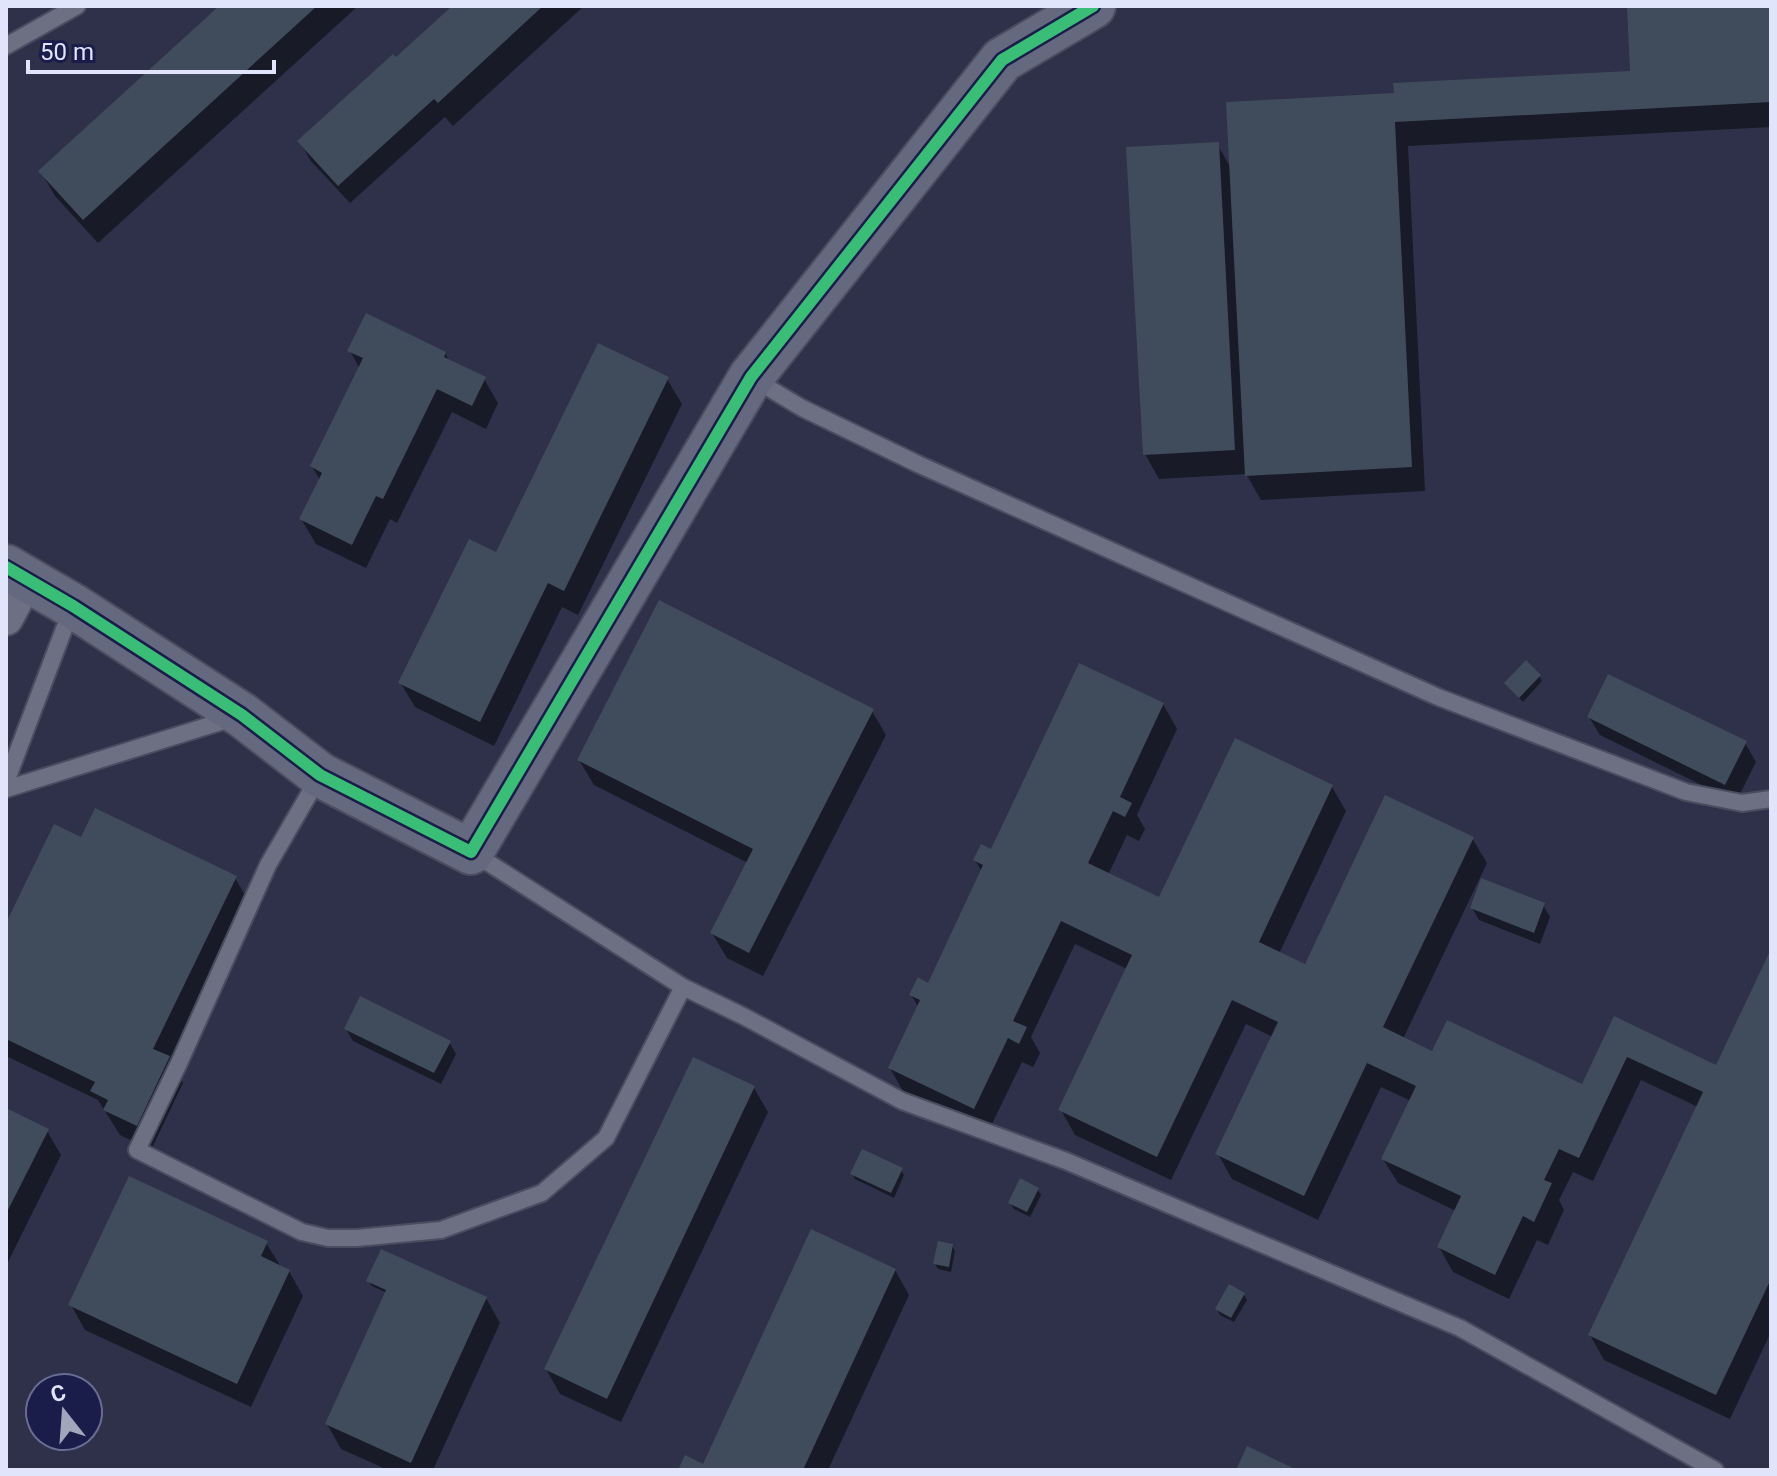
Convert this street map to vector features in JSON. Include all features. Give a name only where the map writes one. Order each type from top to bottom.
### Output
[{"type":"street","points":[[6,618],[16,573],[242,715],[320,775],[471,852],[751,377],[1002,60],[1093,6]]},
{"type":"lane","points":[[6,46],[77,6]]},
{"type":"lane","points":[[751,377],[802,408],[920,465],[1438,697],[1686,792],[1742,803],[1771,799]]},
{"type":"lane","points":[[6,782],[73,606]]},
{"type":"lane","points":[[6,789],[242,715]]},
{"type":"lane","points":[[320,775],[268,865],[137,1150],[302,1232],[328,1238],[357,1238],[441,1230],[542,1193],[606,1138],[683,987]]},
{"type":"lane","points":[[471,852],[683,987],[902,1101],[1066,1161],[1460,1328],[1715,1470]]},
{"type":"building","points":[[219,6],[317,6],[83,220],[38,171]]},
{"type":"building","points":[[452,6],[543,6],[438,103],[434,99],[338,186],[297,141],[393,54],[396,57]]},
{"type":"building","points":[[1627,6],[1771,6],[1771,102],[1395,122],[1412,467],[1245,476],[1226,102],[1394,93],[1393,83],[1630,71]]},
{"type":"building","points":[[1219,142],[1235,450],[1143,455],[1126,147]]},
{"type":"building","points":[[366,313],[446,352],[444,357],[486,377],[472,406],[437,389],[383,499],[376,496],[352,545],[299,519],[322,473],[310,466],[363,358],[347,351]]},
{"type":"building","points":[[598,343],[669,377],[564,591],[548,583],[480,722],[398,683],[469,539],[496,552]]},
{"type":"building","points":[[659,600],[874,709],[749,953],[710,933],[753,849],[577,760]]},
{"type":"building","points":[[1526,660],[1541,675],[1519,698],[1504,683]]},
{"type":"building","points":[[1079,663],[1164,703],[1120,797],[1132,803],[1125,817],[1113,811],[1088,863],[1159,897],[1235,738],[1333,785],[1259,942],[1305,964],[1385,795],[1474,837],[1383,1027],[1432,1051],[1447,1020],[1582,1084],[1614,1016],[1716,1065],[1771,949],[1771,1279],[1716,1395],[1588,1335],[1703,1092],[1627,1057],[1579,1158],[1559,1149],[1544,1180],[1552,1183],[1534,1222],[1523,1216],[1495,1275],[1437,1247],[1461,1196],[1381,1159],[1416,1086],[1367,1063],[1304,1196],[1215,1154],[1278,1022],[1232,1000],[1157,1157],[1058,1110],[1132,955],[1061,921],[1013,1021],[1027,1027],[1019,1044],[1008,1038],[974,1109],[888,1068],[920,1000],[909,995],[918,977],[928,983],[983,865],[973,860],[981,844],[991,849]]},
{"type":"building","points":[[1608,674],[1747,741],[1725,785],[1587,717]]},
{"type":"building","points":[[95,808],[237,876],[153,1049],[170,1056],[137,1126],[103,1110],[108,1100],[90,1091],[95,1082],[6,1039],[6,923],[54,824],[81,837]]},
{"type":"building","points":[[1481,878],[1545,903],[1534,933],[1470,908]]},
{"type":"building","points":[[360,996],[451,1041],[434,1073],[344,1029]]},
{"type":"building","points":[[693,1057],[755,1086],[607,1399],[544,1369]]},
{"type":"building","points":[[6,1108],[49,1129],[6,1214]]},
{"type":"building","points":[[862,1149],[903,1168],[891,1193],[850,1174]]},
{"type":"building","points":[[129,1176],[268,1241],[261,1256],[290,1270],[237,1384],[68,1305]]},
{"type":"building","points":[[1020,1178],[1039,1188],[1027,1212],[1008,1203]]},
{"type":"building","points":[[811,1229],[896,1269],[803,1470],[678,1470],[685,1455],[703,1464]]},
{"type":"building","points":[[938,1241],[953,1244],[949,1267],[933,1264]]},
{"type":"building","points":[[381,1249],[487,1297],[411,1463],[325,1424],[386,1290],[366,1281]]},
{"type":"building","points":[[1229,1284],[1245,1293],[1231,1318],[1215,1309]]},
{"type":"building","points":[[1247,1446],[1297,1470],[1236,1470]]},
{"type":"cycle path","points":[[6,567],[73,606],[242,715],[320,775],[471,852],[751,377],[1002,60],[1093,6]]}]
